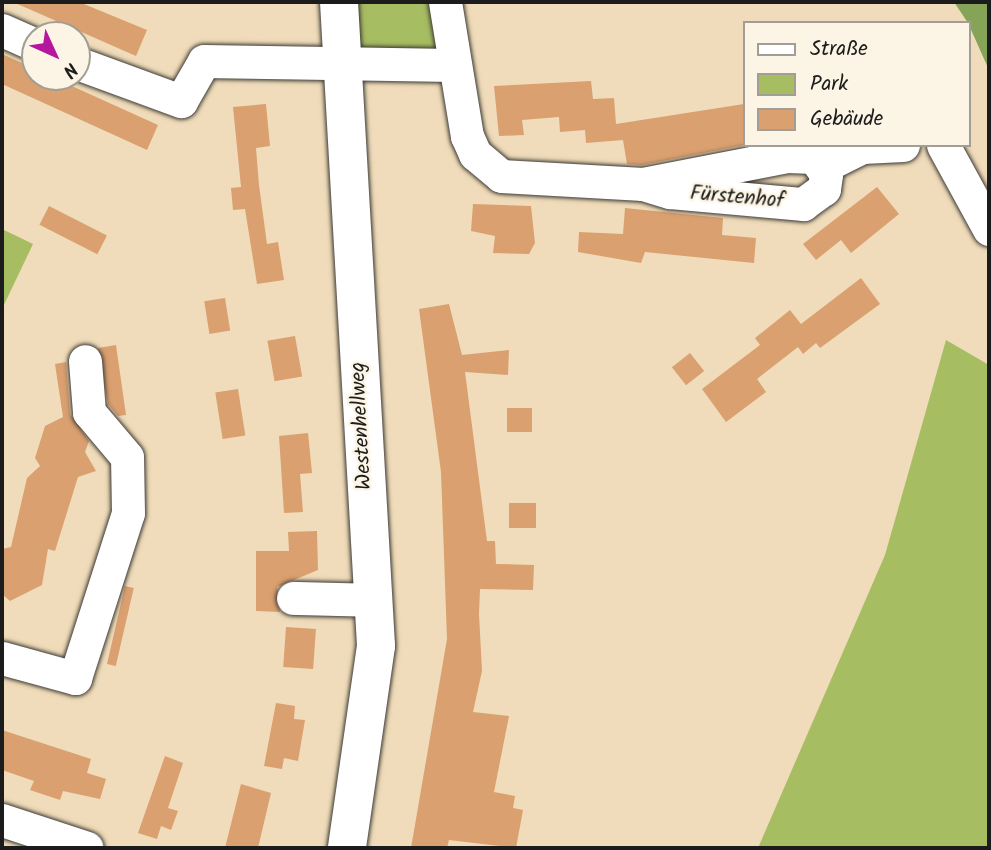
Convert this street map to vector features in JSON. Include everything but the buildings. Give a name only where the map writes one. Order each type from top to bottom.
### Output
[{"type":"main road","name":"Westenhellweg","points":[[339,2],[376,646],[347,848]]},
{"type":"street","name":"Fürstenhof","points":[[445,2],[453,65],[475,154],[501,176],[643,184],[670,192],[803,204],[824,189],[824,166],[808,155],[787,156],[643,184]]},
{"type":"street","points":[[2,30],[21,39]]},
{"type":"street","points":[[91,68],[181,101],[204,61],[344,66],[453,65]]},
{"type":"street","points":[[824,166],[862,147]]},
{"type":"street","points":[[944,147],[989,229]]},
{"type":"street","points":[[2,658],[75,678],[128,513],[127,457],[89,412],[85,360]]},
{"type":"street","points":[[293,598],[373,600]]},
{"type":"street","points":[[2,820],[88,848]]},
{"type":"green space","points":[[353,2],[440,2],[440,64],[353,64]]},
{"type":"green space","points":[[954,2],[989,2],[989,70],[970,27],[970,21],[967,21]]},
{"type":"green space","points":[[2,229],[33,244],[2,309]]},
{"type":"green space","points":[[946,340],[989,365],[989,848],[758,848],[885,555]]}]
